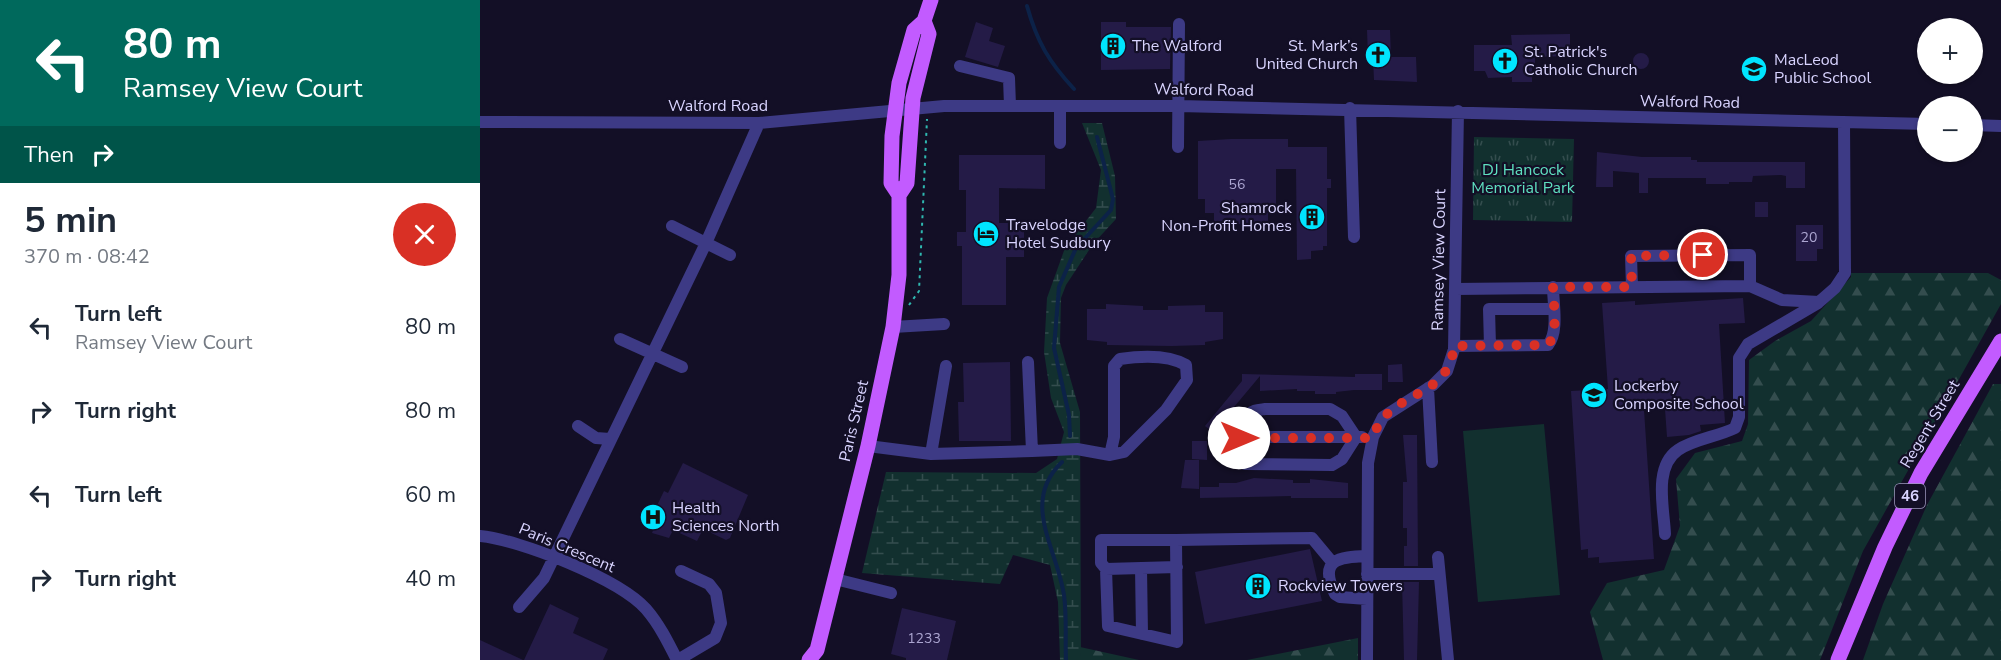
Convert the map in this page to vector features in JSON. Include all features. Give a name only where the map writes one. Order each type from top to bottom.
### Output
[{"type":"main road","name":"Paris Street","points":[[899,195],[891,183],[899,83],[914,30],[924,21],[931,0]]},
{"type":"main road","name":"Paris Street","points":[[816,657],[868,446],[893,327],[899,275],[899,195],[907,183],[912,108],[929,34],[924,21]]},
{"type":"main road","name":"Regent Street","points":[[1838,660],[1885,547],[1921,473],[2001,341]]},
{"type":"street","points":[[1178,147],[1179,24]]},
{"type":"street","points":[[960,66],[1009,78],[1010,106]]},
{"type":"street","points":[[1059,143],[1060,106]]},
{"type":"street","name":"Walford Road","points":[[480,122],[759,123],[928,107],[1179,106],[1350,108],[1675,119],[1917,124]]},
{"type":"street","points":[[1350,108],[1354,237]]},
{"type":"street","name":"Ramsey View Court","points":[[1367,660],[1368,463],[1372,438],[1383,417],[1428,388],[1447,371],[1454,346],[1458,111]]},
{"type":"street","points":[[1665,534],[1662,481],[1666,463],[1677,450],[1735,428],[1739,417],[1738,358],[1748,344],[1819,302],[1835,288],[1845,273],[1844,122]]},
{"type":"street","points":[[519,608],[532,595],[553,558],[705,243],[759,123]]},
{"type":"street","points":[[1983,125],[2001,126]]},
{"type":"street","points":[[672,226],[730,255]]},
{"type":"street","points":[[1632,287],[1631,256],[1738,255],[1750,255],[1750,286]]},
{"type":"street","points":[[1455,289],[1750,286],[1782,300],[1819,302]]},
{"type":"street","points":[[1454,346],[1548,345],[1552,334],[1553,287]]},
{"type":"street","points":[[1490,346],[1489,309],[1553,309]]},
{"type":"street","points":[[893,327],[944,324]]},
{"type":"street","points":[[620,339],[682,367]]},
{"type":"street","points":[[868,446],[931,454],[1077,448],[1110,455],[1124,452],[1166,410],[1187,380],[1186,365],[1162,358],[1120,359],[1114,366],[1114,437],[1110,455]]},
{"type":"street","points":[[1028,362],[1032,451]]},
{"type":"street","points":[[931,454],[946,366]]},
{"type":"street","points":[[1428,388],[1432,462]]},
{"type":"street","points":[[1266,409],[1330,409],[1342,416],[1356,438],[1342,459],[1332,465],[1252,465],[1245,464],[1239,458],[1239,438],[1248,414],[1266,409]]},
{"type":"street","points":[[1239,438],[1372,438]]},
{"type":"street","name":"Paris Crescent","points":[[480,536],[521,545],[601,578],[645,608],[660,628],[677,660]]},
{"type":"street","points":[[1176,540],[1177,642],[1108,626],[1106,568],[1101,562],[1101,540],[1312,538],[1332,562]]},
{"type":"street","points":[[1313,557],[1332,562],[1345,557],[1367,556]]},
{"type":"street","points":[[1438,557],[1448,660]]},
{"type":"street","points":[[1332,562],[1329,570],[1335,594],[1340,597],[1367,599]]},
{"type":"street","points":[[1106,568],[1177,567]]},
{"type":"street","points":[[1141,568],[1142,634]]},
{"type":"street","points":[[677,660],[715,638],[721,623],[716,593],[708,584],[681,571]]},
{"type":"street","points":[[1367,574],[1439,574]]},
{"type":"street","points":[[835,579],[891,593]]},
{"type":"path","points":[[906,309],[918,291],[928,107]]},
{"type":"green space","points":[[1082,123],[1102,123],[1115,176],[1116,219],[1093,244],[1066,285],[1061,298],[1060,343],[1080,412],[1081,660],[1060,660],[1058,602],[1050,565],[1013,555],[1000,584],[862,573],[886,472],[1036,473],[1057,459],[1064,432],[1051,398],[1044,352],[1047,298],[1065,248],[1096,208],[1101,170]]},
{"type":"green space","name":"DJ Hancock Memorial Park","points":[[1474,137],[1574,139],[1572,222],[1473,220]]},
{"type":"green space","points":[[1851,273],[1988,273],[2001,280],[2001,304],[1863,551],[1820,660],[1603,660],[1590,612],[1607,583],[1664,570],[1680,526],[1676,479],[1695,453],[1742,441],[1748,424],[1749,360],[1775,341],[1811,321],[1851,277]]},
{"type":"green space","points":[[1993,384],[2001,384],[2001,660],[1863,660],[1883,604],[1927,505]]},
{"type":"green space","points":[[1544,424],[1560,595],[1478,602],[1463,431]]},
{"type":"green space","points":[[1358,638],[1358,660],[1247,660]]},
{"type":"green space","points":[[1080,647],[1139,660],[1081,660]]},
{"type":"building","points":[[976,22],[993,28],[989,41],[1005,46],[998,67],[965,57]]},
{"type":"building","points":[[1101,22],[1126,22],[1126,27],[1171,27],[1170,69],[1101,70]]},
{"type":"building","points":[[1367,30],[1390,30],[1391,57],[1416,57],[1417,82],[1374,80],[1373,58],[1368,58]]},
{"type":"building","name":"St. Patrick's Catholic Church","points":[[1570,34],[1570,56],[1535,57],[1535,66],[1532,66],[1532,82],[1512,82],[1512,77],[1488,78],[1485,71],[1474,71],[1474,45],[1512,45],[1511,35]]},
{"type":"building","points":[[1641,53],[1649,61],[1641,69],[1633,61]]},
{"type":"building","points":[[1288,139],[1288,147],[1327,147],[1327,179],[1331,179],[1331,188],[1327,188],[1327,246],[1323,246],[1323,250],[1311,251],[1311,259],[1297,260],[1296,169],[1276,169],[1276,214],[1268,214],[1268,224],[1214,224],[1214,213],[1205,213],[1205,199],[1198,199],[1198,141]]},
{"type":"building","points":[[1597,152],[1642,157],[1691,157],[1691,160],[1697,160],[1697,162],[1805,162],[1805,188],[1786,188],[1786,176],[1781,175],[1753,176],[1752,182],[1729,182],[1729,184],[1706,184],[1706,178],[1648,178],[1648,193],[1639,193],[1639,173],[1613,171],[1613,187],[1596,187]]},
{"type":"building","points":[[959,155],[1045,155],[1045,189],[999,188],[999,223],[1024,223],[1024,257],[1006,257],[1006,305],[962,305],[962,246],[957,246],[957,232],[966,232],[966,190],[959,190]]},
{"type":"building","points":[[1755,202],[1768,202],[1768,217],[1755,217]]},
{"type":"building","points":[[1796,225],[1823,225],[1823,249],[1817,249],[1817,261],[1796,261]]},
{"type":"building","points":[[1743,298],[1745,323],[1719,324],[1725,423],[1700,425],[1701,431],[1689,435],[1667,437],[1665,409],[1644,410],[1654,559],[1599,563],[1599,557],[1588,558],[1588,549],[1581,550],[1571,391],[1608,389],[1602,303],[1635,301],[1635,305]]},
{"type":"building","points":[[1106,304],[1143,306],[1143,310],[1168,310],[1168,306],[1205,305],[1205,312],[1223,312],[1223,339],[1205,342],[1205,345],[1172,346],[1107,345],[1107,342],[1087,340],[1087,309],[1106,309]]},
{"type":"building","points":[[1010,362],[1011,441],[959,441],[958,402],[964,402],[963,363]]},
{"type":"building","points":[[1402,364],[1403,382],[1388,382],[1388,365]]},
{"type":"building","points":[[1242,374],[1355,377],[1355,374],[1382,374],[1382,390],[1354,390],[1336,392],[1336,394],[1315,394],[1315,391],[1297,391],[1297,389],[1260,391],[1260,376],[1219,425],[1222,428],[1216,435],[1205,426],[1242,381]]},
{"type":"building","points":[[1403,435],[1417,435],[1418,566],[1404,566],[1407,528],[1403,528],[1403,482],[1407,482]]},
{"type":"building","points":[[1192,441],[1207,441],[1207,460],[1192,459]]},
{"type":"building","points":[[1185,460],[1199,460],[1199,489],[1181,488]]},
{"type":"building","points":[[683,463],[748,495],[730,538],[726,540],[703,529],[697,541],[673,530],[669,538],[652,533],[654,528],[649,526],[649,522],[664,491],[668,493]]},
{"type":"building","points":[[1254,478],[1293,480],[1293,483],[1310,483],[1310,479],[1348,483],[1348,498],[1291,498],[1291,496],[1200,498],[1200,487],[1219,487],[1219,483],[1236,483]]},
{"type":"building","name":"Rockview Towers","points":[[1310,549],[1322,601],[1205,624],[1195,572]]},
{"type":"building","points":[[1402,582],[1419,582],[1417,660],[1404,660]]},
{"type":"building","points":[[550,604],[579,618],[573,633],[608,649],[603,660],[524,660]]},
{"type":"building","points":[[902,608],[956,621],[947,660],[906,660],[906,658],[891,654]]},
{"type":"building","points":[[480,640],[523,660],[480,660]]},
{"type":"waterway","points":[[1027,6],[1045,51],[1074,89]]},
{"type":"waterway","points":[[1070,436],[1069,415],[1054,348],[1059,287],[1076,248],[1111,210],[1113,199],[1097,137]]},
{"type":"waterway","points":[[1062,462],[1050,477],[1044,493],[1042,509],[1064,595],[1066,660]]},
{"type":"place","name":"The Walford","points":[[1113,46]]},
{"type":"place","name":"St. Mark’s United Church","points":[[1378,55]]},
{"type":"place","name":"St. Patrick's Catholic Church","points":[[1505,61]]},
{"type":"place","name":"MacLeod Public School","points":[[1754,69]]},
{"type":"place","name":"Shamrock Non-Profit Homes","points":[[1312,217]]},
{"type":"place","name":"Travelodge Hotel Sudbury","points":[[986,234]]},
{"type":"place","name":"Lockerby Composite School","points":[[1594,395]]},
{"type":"place","name":"Health Sciences North","points":[[653,517]]},
{"type":"place","name":"Rockview Towers","points":[[1258,586]]},
{"type":"route","points":[[1239,438],[1372,438],[1383,417],[1433,385],[1447,371],[1454,346],[1531,347],[1548,345],[1551,341],[1553,327],[1553,287],[1632,287],[1631,256],[1703,255]]}]
